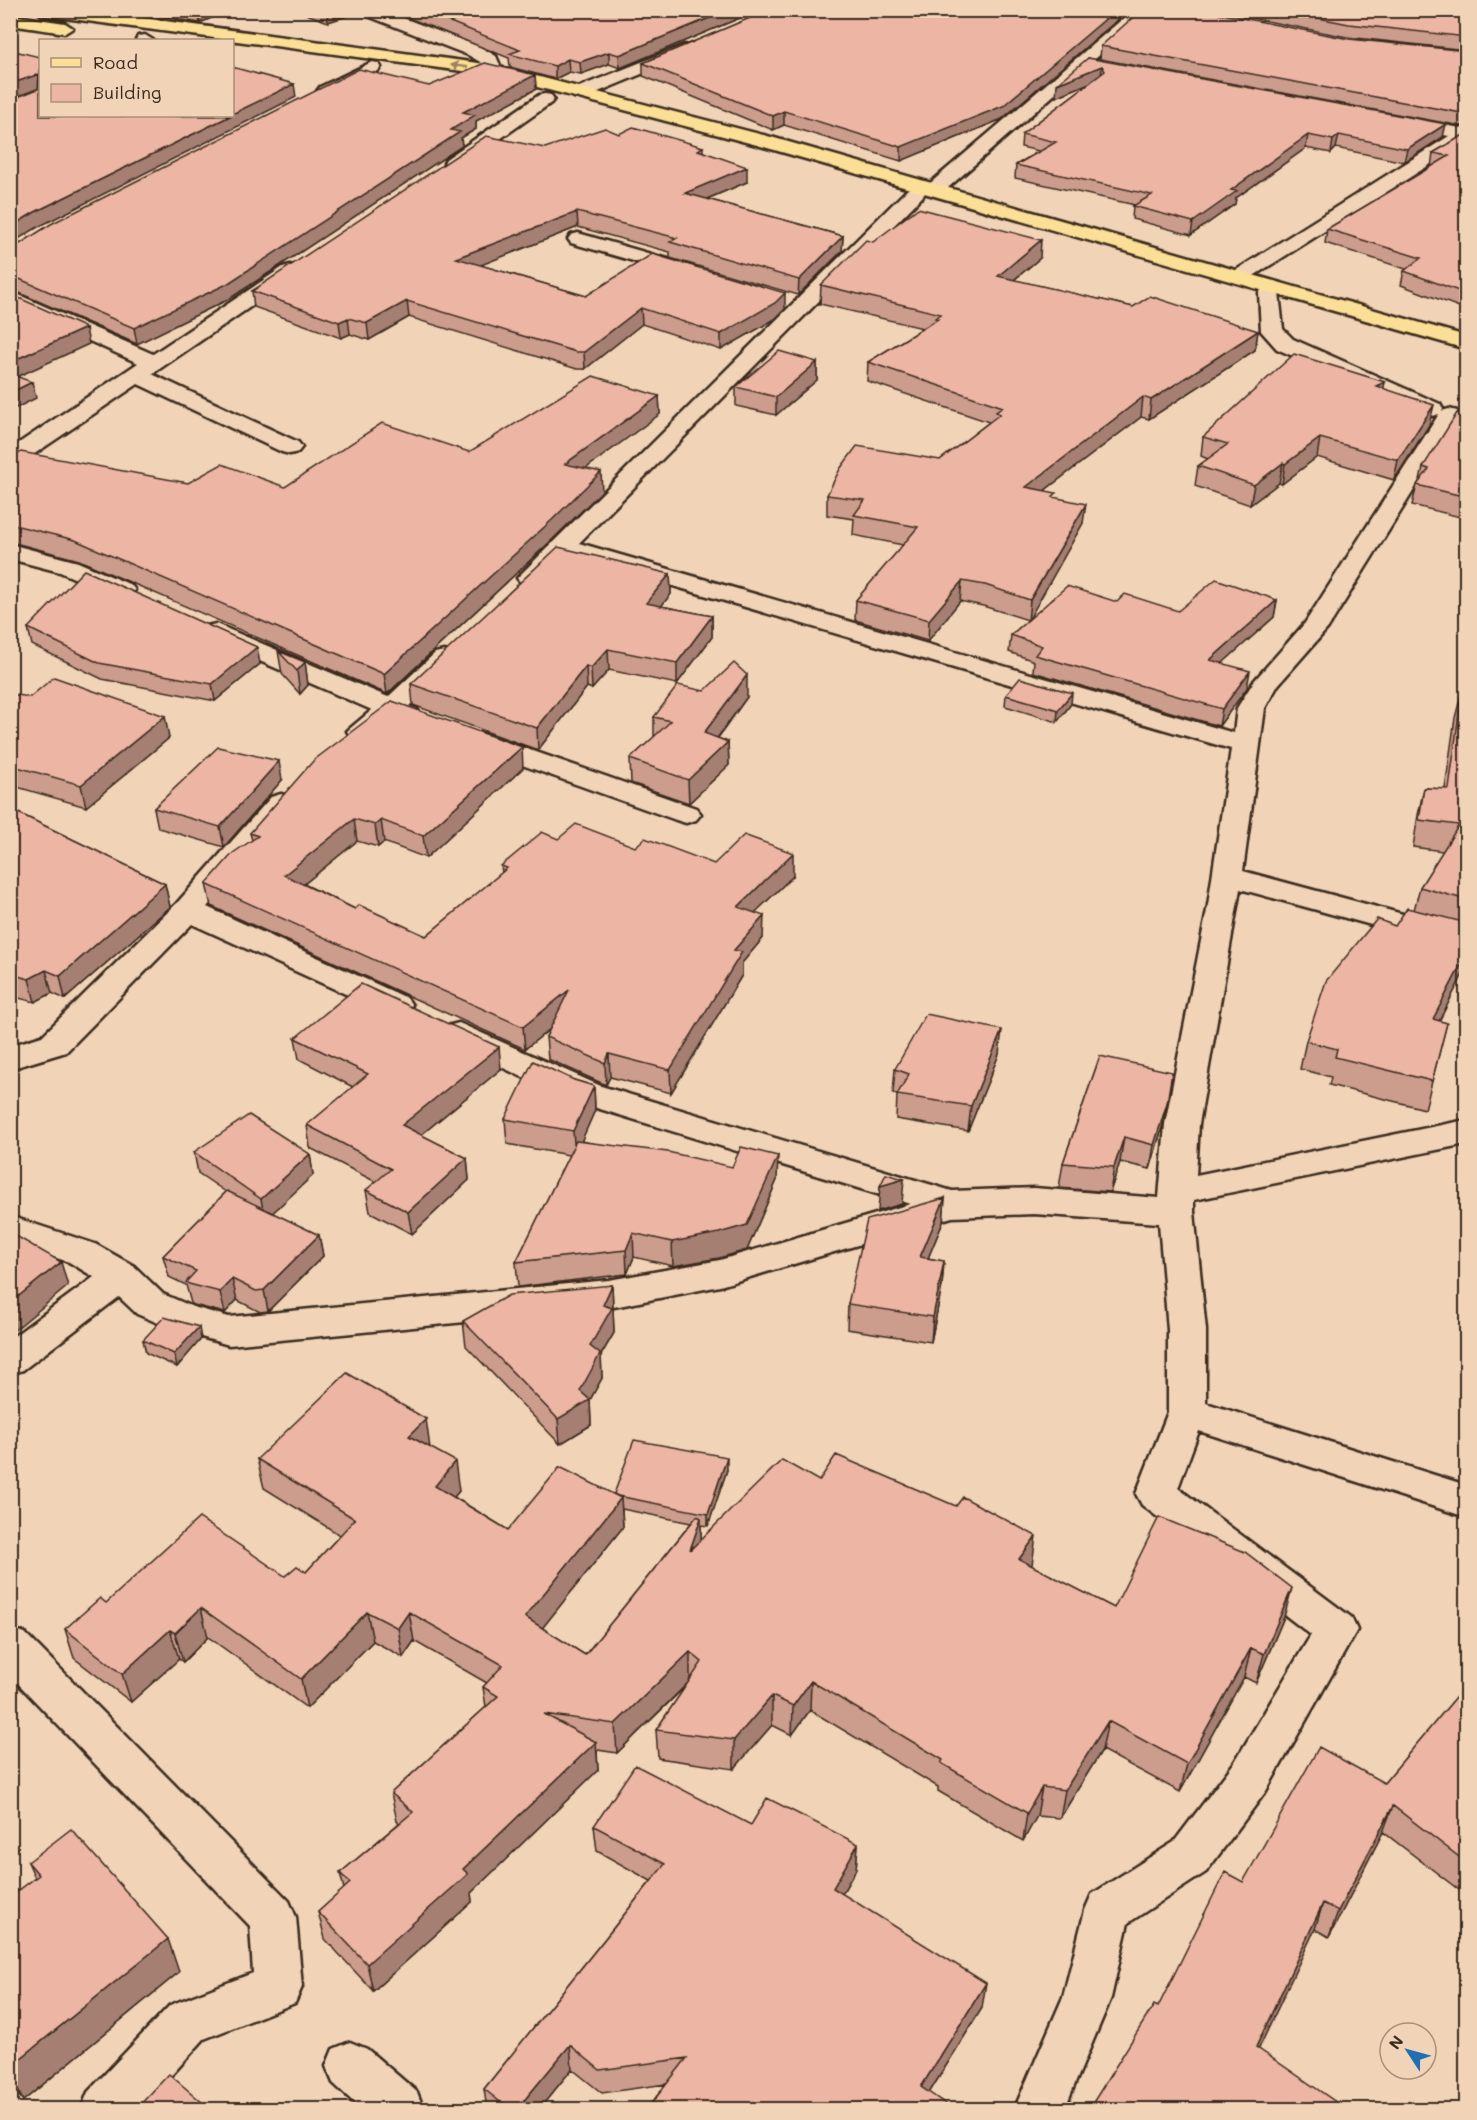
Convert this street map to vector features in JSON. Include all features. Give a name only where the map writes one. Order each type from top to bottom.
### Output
[{"type":"main road","points":[[42,10],[493,70],[764,141],[1467,352]]},
{"type":"main road","points":[[10,20],[138,39]]},
{"type":"main road","points":[[234,50],[372,67],[545,99],[747,145],[1240,276],[1467,343]]},
{"type":"street","points":[[366,10],[474,51],[490,60],[493,70]]},
{"type":"street","points":[[512,595],[564,546],[794,303],[1143,10]]},
{"type":"street","points":[[580,93],[696,45]]},
{"type":"street","points":[[1080,62],[1104,67]]},
{"type":"street","points":[[312,98],[372,67]]},
{"type":"street","points":[[432,177],[545,99]]},
{"type":"street","points":[[1388,120],[1467,134]]},
{"type":"street","points":[[1240,276],[1467,134]]},
{"type":"street","points":[[578,239],[706,276]]},
{"type":"street","points":[[10,460],[303,262]]},
{"type":"street","points":[[1039,2109],[1087,1998],[1108,1910],[1190,1857],[1250,1777],[1336,1630],[1156,1494],[1186,1412],[1187,1330],[1177,1201],[1182,1124],[1227,876],[1251,708],[1267,681],[1315,628],[1458,421],[1286,344],[1272,331],[1269,293]]},
{"type":"street","points":[[10,297],[290,447]]},
{"type":"street","points":[[564,546],[1246,745]]},
{"type":"street","points":[[10,551],[69,567],[144,600]]},
{"type":"street","points":[[198,624],[390,709],[686,814]]},
{"type":"street","points":[[344,745],[390,709],[460,644]]},
{"type":"street","points":[[10,1058],[54,1044],[188,910],[299,782]]},
{"type":"street","points":[[1227,876],[1467,941]]},
{"type":"street","points":[[188,910],[589,1094],[952,1204]]},
{"type":"street","points":[[10,1229],[81,1253],[121,1276],[150,1304],[183,1318],[229,1331],[609,1294],[720,1273],[952,1204],[1034,1201],[1177,1201],[1467,1132]]},
{"type":"street","points":[[10,1360],[121,1276]]},
{"type":"street","points":[[1186,1412],[1467,1501]]},
{"type":"street","points":[[10,1646],[273,1917],[278,1987],[187,2022],[106,2109]]},
{"type":"street","points":[[350,2066],[399,2109]]},
{"type":"building","points":[[420,10],[729,10],[619,55],[609,52],[580,62],[568,59],[555,66],[509,54],[520,50]]},
{"type":"building","points":[[769,10],[1116,10],[1003,106],[901,147],[784,111],[773,116],[643,63]]},
{"type":"building","points":[[1141,10],[1201,10],[1349,39],[1467,51],[1467,114],[1101,46]]},
{"type":"building","points":[[1278,10],[1467,10],[1467,37],[1349,24]]},
{"type":"building","points":[[10,50],[39,57],[39,74],[10,84]]},
{"type":"building","points":[[1088,58],[1446,124],[1407,149],[1339,135],[1333,140],[1308,135],[1231,190],[1237,191],[1193,222],[1133,206],[1152,195],[1016,165],[1056,142],[1022,134],[1105,71],[1102,66],[1057,84]]},
{"type":"building","points":[[485,63],[535,75],[463,112],[475,115],[451,130],[460,132],[227,284],[134,328],[10,275],[10,248],[51,224],[359,69],[429,86]]},
{"type":"building","points":[[234,68],[294,84],[234,113]]},
{"type":"building","points":[[39,74],[39,117],[228,117],[35,212],[10,227],[10,100],[38,89]]},
{"type":"building","points":[[633,127],[703,147],[698,150],[747,167],[685,193],[843,236],[799,280],[670,242],[677,238],[577,212],[456,258],[586,296],[652,254],[785,293],[775,303],[721,334],[641,308],[584,352],[576,352],[407,301],[367,323],[348,318],[339,322],[252,291],[486,136],[545,148],[605,128],[619,134]]},
{"type":"building","points":[[1467,133],[1467,294],[1404,271],[1421,258],[1327,229],[1449,156],[1433,153]]},
{"type":"building","points":[[918,208],[1041,240],[998,276],[1133,307],[1150,296],[1258,331],[1151,400],[1143,397],[1026,487],[1056,493],[1053,497],[1086,504],[1030,600],[985,585],[962,581],[929,620],[856,600],[918,527],[854,515],[865,500],[827,495],[840,469],[857,446],[940,460],[1000,414],[996,412],[1003,407],[868,362],[938,319],[935,318],[941,314],[821,285],[866,240],[873,242]]},
{"type":"building","points":[[10,294],[86,328],[10,362]]},
{"type":"building","points":[[779,351],[817,362],[776,397],[736,387]]},
{"type":"building","points":[[1294,354],[1385,382],[1376,386],[1434,405],[1398,460],[1320,438],[1254,485],[1198,466],[1228,444],[1203,437]]},
{"type":"building","points":[[10,374],[32,382],[10,393]]},
{"type":"building","points":[[593,376],[659,396],[565,464],[601,472],[384,674],[75,540],[10,524],[10,459],[21,452],[188,483],[222,464],[285,487],[382,423],[469,452]]},
{"type":"building","points":[[1457,413],[1467,416],[1467,497],[1417,485],[1429,469],[1423,467]]},
{"type":"building","points":[[558,547],[670,574],[646,603],[712,616],[677,663],[608,649],[591,668],[586,666],[537,728],[411,684]]},
{"type":"building","points":[[84,570],[257,647],[212,684],[99,663],[28,628]]},
{"type":"building","points":[[1216,579],[1277,600],[1210,660],[1250,671],[1222,709],[1035,655],[1042,646],[1011,635],[1067,586],[1117,602],[1125,594],[1178,611]]},
{"type":"building","points":[[278,651],[305,662],[297,671]]},
{"type":"building","points":[[734,663],[747,675],[704,733],[728,742],[688,780],[630,759],[671,721],[654,717],[678,685],[704,691]]},
{"type":"building","points":[[54,677],[165,716],[81,785],[10,765],[10,694],[30,697]]},
{"type":"building","points":[[1020,678],[1072,693],[1058,710],[1006,695]]},
{"type":"building","points":[[1467,683],[1467,900],[1420,887],[1459,825],[1419,820],[1424,788],[1449,789],[1462,691]]},
{"type":"building","points":[[392,701],[522,747],[423,836],[381,820],[375,825],[354,819],[284,875],[355,909],[359,905],[426,936],[507,868],[501,866],[542,832],[558,839],[576,824],[635,847],[645,838],[714,864],[744,835],[793,853],[738,907],[764,916],[734,950],[742,952],[670,1070],[609,1054],[605,1063],[546,1037],[569,990],[523,1027],[206,884],[233,853],[258,836],[250,833],[314,760]]},
{"type":"building","points":[[218,747],[279,761],[220,827],[154,808]]},
{"type":"building","points":[[10,809],[165,884],[60,976],[46,970],[29,979],[10,974]]},
{"type":"building","points":[[1407,908],[1467,923],[1467,953],[1433,1019],[1447,1023],[1432,1081],[1335,1057],[1337,1049],[1306,1041],[1326,981],[1377,919],[1395,926]]},
{"type":"building","points":[[361,984],[499,1047],[402,1125],[467,1158],[408,1212],[366,1190],[391,1169],[307,1125],[368,1074],[295,1038]]},
{"type":"building","points":[[926,1014],[1002,1030],[971,1106],[897,1095],[909,1074],[895,1069]]},
{"type":"building","points":[[1100,1056],[1172,1072],[1167,1103],[1154,1145],[1124,1137],[1114,1167],[1063,1163]]},
{"type":"building","points":[[533,1061],[574,1080],[594,1086],[573,1131],[505,1119]]},
{"type":"building","points":[[249,1115],[310,1154],[261,1199],[194,1152]]},
{"type":"building","points":[[576,1141],[668,1152],[732,1167],[741,1147],[778,1156],[747,1225],[672,1242],[633,1233],[626,1250],[516,1262]]},
{"type":"building","points":[[886,1174],[904,1179],[880,1186]]},
{"type":"building","points":[[227,1191],[319,1235],[264,1290],[256,1291],[232,1279],[220,1292],[189,1284],[186,1282],[196,1271],[163,1256]]},
{"type":"building","points":[[945,1198],[920,1257],[944,1261],[933,1317],[848,1304],[867,1220]]},
{"type":"building","points":[[10,1233],[61,1262],[10,1303]]},
{"type":"building","points":[[612,1285],[603,1305],[612,1308],[590,1346],[600,1354],[580,1391],[590,1400],[558,1419],[463,1321],[509,1295]]},
{"type":"building","points":[[164,1317],[199,1327],[174,1354],[143,1340]]},
{"type":"building","points":[[347,1373],[426,1419],[409,1436],[455,1461],[435,1486],[508,1530],[560,1467],[621,1498],[525,1617],[585,1655],[697,1516],[701,1518],[690,1550],[782,1460],[819,1481],[836,1455],[956,1506],[963,1497],[1036,1536],[1019,1559],[1114,1608],[1159,1517],[1245,1552],[1292,1588],[1264,1654],[1251,1648],[1187,1764],[1108,1721],[1065,1790],[1042,1787],[1027,1813],[941,1763],[943,1760],[811,1681],[793,1706],[772,1696],[734,1740],[656,1730],[702,1662],[690,1652],[615,1724],[544,1714],[596,1742],[463,1869],[468,1874],[367,1964],[318,1912],[350,1883],[340,1873],[413,1812],[391,1793],[498,1696],[483,1687],[503,1665],[409,1612],[398,1628],[367,1612],[301,1679],[201,1608],[175,1633],[170,1630],[122,1674],[65,1629],[100,1598],[106,1603],[199,1518],[285,1576],[297,1566],[306,1572],[355,1519],[257,1459]]},
{"type":"building","points":[[634,1440],[727,1457],[708,1514],[614,1494]]},
{"type":"building","points":[[1467,1684],[1467,1863],[1393,1806],[1338,1911],[1323,1903],[1256,2047],[1346,2109],[1089,2109],[1154,2005],[1158,2007],[1225,1872],[1243,1882],[1319,1747],[1384,1783]]},
{"type":"building","points":[[635,1765],[751,1825],[767,1798],[858,1844],[833,1888],[986,1983],[921,2087],[953,2109],[762,2109],[753,2102],[748,2109],[647,2109],[687,2058],[600,2070],[570,2045],[517,2109],[509,2109],[484,2089],[665,1864],[594,1826]]},
{"type":"building","points":[[71,1829],[168,1939],[10,2067],[10,1897],[39,1875],[28,1862]]},
{"type":"building","points":[[169,2074],[210,2109],[136,2109]]}]
